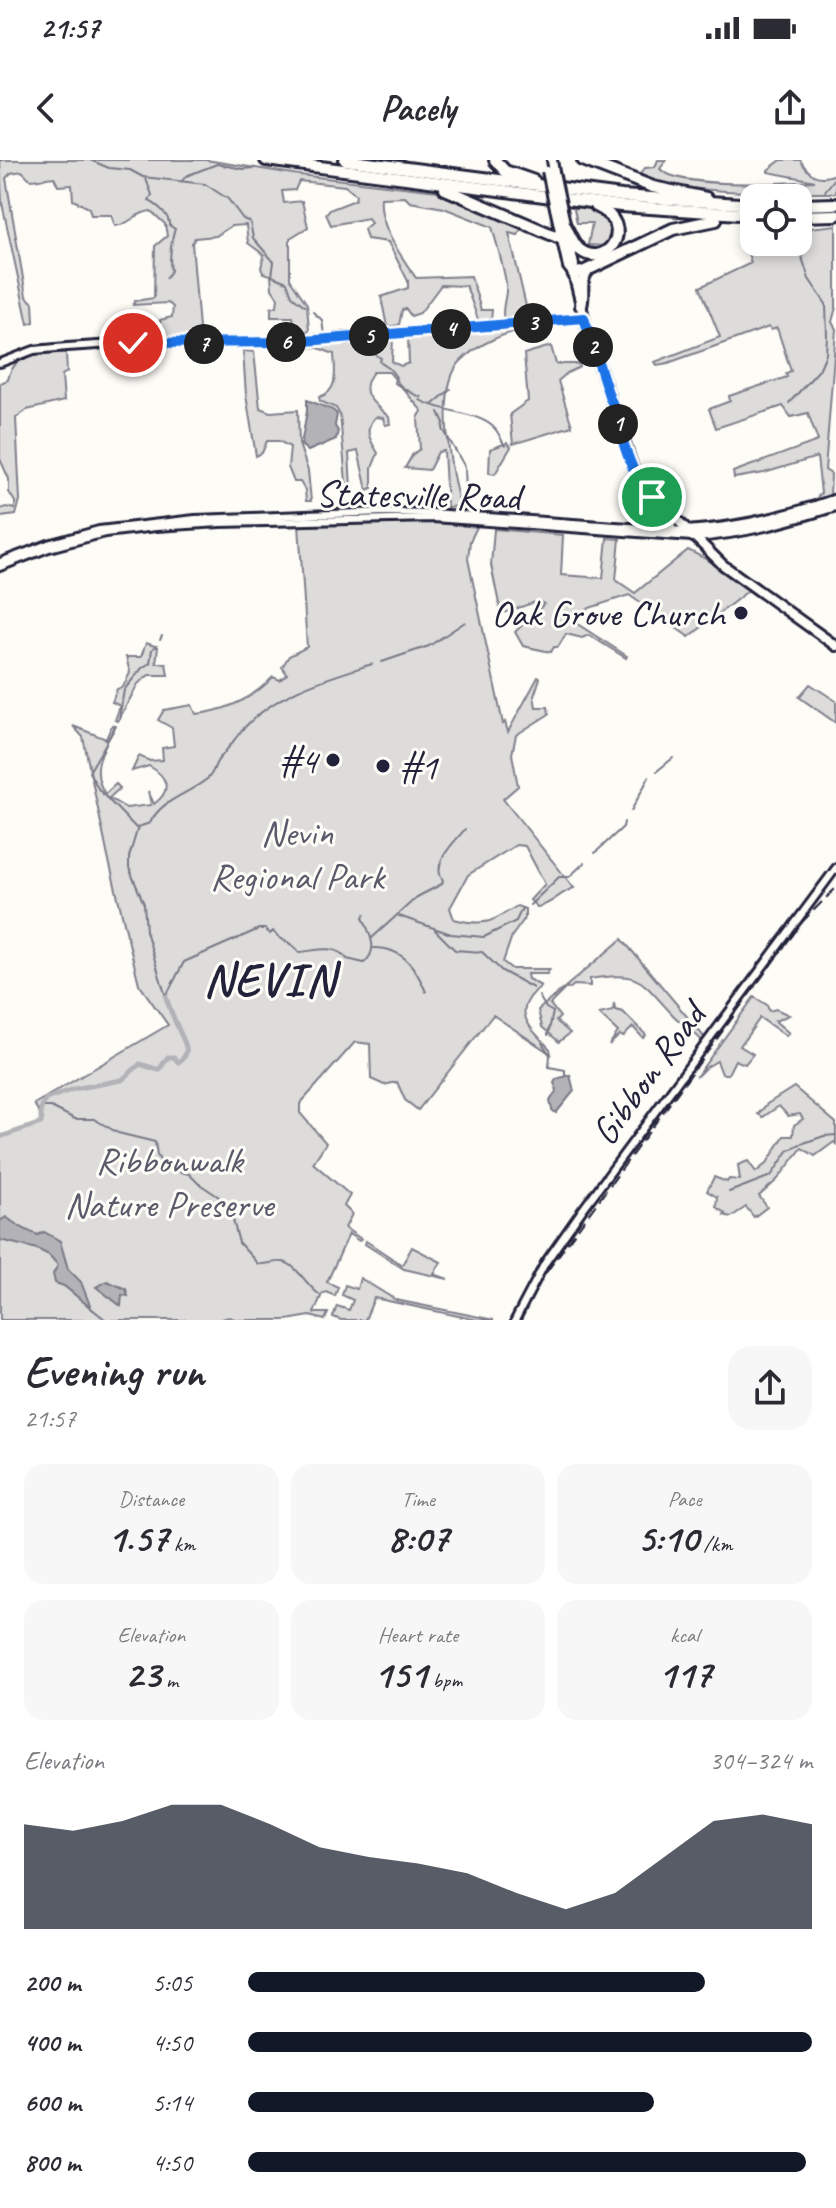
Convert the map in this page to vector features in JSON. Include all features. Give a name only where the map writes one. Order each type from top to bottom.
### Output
[{"type":"highway","points":[[266,160],[587,202],[679,212],[740,214]]},
{"type":"highway","points":[[300,160],[621,202],[740,214]]},
{"type":"highway","points":[[345,160],[638,198],[740,202]]},
{"type":"highway","points":[[377,160],[639,194],[740,202]]},
{"type":"highway","points":[[495,160],[505,171],[534,181]]},
{"type":"highway","points":[[583,160],[662,190],[720,200]]},
{"type":"highway","points":[[420,181],[481,202],[562,239]]},
{"type":"highway","points":[[566,227],[576,245],[585,252],[599,254],[612,247],[617,233],[614,219],[605,210],[587,202]]},
{"type":"highway","points":[[812,203],[836,202]]},
{"type":"highway","points":[[812,214],[836,213]]},
{"type":"highway","points":[[573,273],[588,270],[684,225],[740,217]]},
{"type":"highway","points":[[582,312],[582,280],[588,270]]},
{"type":"main road","points":[[545,160],[559,208],[568,267],[573,273]]},
{"type":"main road","points":[[551,172],[552,160]]},
{"type":"main road","points":[[559,208],[566,227],[582,312],[610,407],[637,480],[693,534],[836,643]]},
{"type":"main road","points":[[0,363],[34,350],[67,347],[293,342],[582,312]]},
{"type":"main road","points":[[634,471],[723,565],[836,643]]},
{"type":"main road","name":"Statesville Road","points":[[0,565],[48,544],[99,530],[194,519],[417,513],[529,519],[693,534],[789,518],[836,499]]},
{"type":"main road","name":"Statesville Road","points":[[0,565],[105,533],[156,527],[433,518],[721,536],[836,506]]},
{"type":"main road","points":[[666,530],[672,523],[669,512]]},
{"type":"main road","points":[[715,552],[712,542],[721,536]]},
{"type":"main road","name":"Gibbon Road","points":[[515,1320],[545,1263],[583,1209],[836,868]]},
{"type":"green space","points":[[0,160],[206,160],[299,175],[438,191],[522,228],[518,235],[509,233],[529,319],[504,321],[506,283],[492,227],[444,208],[410,202],[405,197],[381,198],[387,229],[416,278],[471,276],[481,310],[492,310],[491,321],[479,322],[466,286],[441,285],[420,313],[411,316],[406,309],[402,310],[399,325],[387,327],[381,297],[408,288],[408,281],[388,242],[367,239],[364,229],[371,223],[368,218],[331,225],[326,214],[329,210],[355,200],[356,195],[345,186],[299,181],[295,190],[282,191],[284,203],[302,201],[308,227],[290,238],[290,279],[307,304],[309,331],[295,332],[293,317],[271,317],[271,308],[277,306],[278,298],[272,289],[271,275],[263,273],[261,268],[264,255],[248,243],[246,225],[231,226],[216,236],[195,238],[192,243],[200,340],[160,339],[160,320],[172,317],[173,307],[168,303],[133,305],[135,301],[154,298],[155,246],[167,236],[165,224],[151,211],[115,226],[111,215],[91,215],[89,208],[73,200],[72,185],[58,186],[54,177],[31,180],[22,171],[11,173],[6,178],[26,296],[33,303],[34,322],[28,324],[2,203]]},
{"type":"green space","points":[[658,160],[666,160],[660,169],[671,175],[710,182],[815,181],[768,172],[781,160],[800,160],[815,176],[836,174],[836,193],[812,193],[812,184],[740,184],[740,191],[703,189],[654,181],[640,174],[645,168],[655,167]]},
{"type":"green space","points":[[574,209],[599,211],[613,223],[612,240],[604,246],[588,245],[592,223],[577,223]]},
{"type":"green space","points":[[836,225],[836,307],[832,322],[836,329],[825,470],[831,474],[830,496],[805,506],[803,503],[815,500],[821,493],[817,457],[764,473],[734,478],[733,472],[818,441],[808,413],[791,417],[783,406],[716,428],[709,409],[730,401],[729,396],[787,377],[786,373],[791,371],[777,328],[771,330],[769,327],[668,363],[657,365],[655,362],[720,337],[700,287],[751,263],[749,256],[812,256],[812,228]]},
{"type":"green space","points":[[531,326],[475,349],[460,362],[452,375],[448,391],[447,432],[460,506],[447,507],[444,451],[438,452],[429,470],[405,468],[420,449],[418,418],[422,411],[389,372],[373,372],[366,386],[369,397],[389,417],[390,424],[385,425],[383,418],[375,417],[369,426],[370,439],[378,453],[372,468],[372,488],[367,490],[358,451],[349,453],[351,489],[346,482],[340,415],[336,408],[320,401],[319,397],[333,386],[334,354],[316,347],[300,348],[299,345],[393,337],[392,362],[401,366],[409,363],[408,338]]},
{"type":"green space","points":[[551,346],[556,364],[579,364],[580,367],[558,381],[572,426],[513,444],[510,414],[528,401],[524,354]]},
{"type":"green space","points":[[243,351],[254,352],[260,408],[270,412],[298,410],[299,444],[308,471],[311,501],[306,501],[305,490],[300,482],[294,482],[288,467],[290,447],[279,441],[267,441],[262,453],[256,456],[246,395]]},
{"type":"green space","points":[[38,353],[66,353],[67,372],[62,375],[64,401],[27,410],[16,418],[20,500],[16,515],[0,517],[0,509],[15,509],[15,502],[0,459],[0,383],[8,380],[18,362]]},
{"type":"green space","points":[[507,443],[511,447],[495,474],[489,473],[490,449]]},
{"type":"green space","points":[[403,522],[477,527],[470,541],[468,559],[503,724],[505,722],[508,732],[540,678],[534,696],[536,707],[548,707],[549,714],[516,735],[512,754],[518,786],[503,799],[574,888],[537,907],[530,900],[545,884],[525,846],[516,845],[468,875],[450,908],[454,919],[473,923],[494,919],[517,906],[525,909],[525,918],[512,936],[503,962],[512,969],[550,969],[547,974],[527,974],[528,979],[541,986],[526,1003],[524,1011],[529,1025],[551,1054],[493,1015],[418,1110],[405,1100],[397,1082],[384,1085],[371,1079],[370,1044],[355,1042],[300,1104],[300,1113],[326,1143],[313,1163],[350,1195],[344,1206],[352,1214],[345,1228],[361,1239],[359,1241],[349,1234],[327,1282],[338,1287],[335,1296],[326,1292],[322,1294],[314,1313],[328,1313],[325,1320],[310,1316],[287,1320],[238,1320],[229,1317],[218,1320],[0,1320],[0,1137],[41,1123],[43,1119],[34,1104],[168,1025],[139,984],[83,737],[73,726],[106,739],[112,725],[115,726],[100,760],[100,785],[105,794],[116,784],[120,788],[109,798],[126,808],[151,805],[148,791],[154,804],[164,794],[164,779],[149,766],[132,771],[139,756],[150,761],[163,760],[162,748],[174,746],[172,728],[158,720],[164,710],[192,705],[196,714],[238,703],[273,677],[280,680],[287,674],[282,667],[289,656],[307,647],[299,525]]},
{"type":"green space","points":[[494,529],[563,535],[561,575],[603,578],[607,538],[620,539],[616,580],[635,593],[688,550],[708,560],[749,590],[689,637],[629,595],[565,616],[626,658],[589,635],[582,638],[566,634],[551,652],[523,646],[515,632],[544,604],[538,601],[504,613],[500,609],[491,565]]},
{"type":"green space","points":[[146,643],[158,647],[156,663],[166,663],[168,675],[149,675],[138,684],[118,721],[115,720],[120,706],[112,702],[117,689],[123,687],[130,673],[126,657],[141,657]]},
{"type":"green space","points":[[810,684],[836,701],[836,723],[799,697]]},
{"type":"green space","points":[[622,939],[705,1038],[702,1041],[640,981],[621,976],[590,979],[590,986],[567,987],[550,1004],[560,1017],[556,1021],[570,1033],[559,1042],[542,1027],[538,1010]]},
{"type":"green space","points":[[754,997],[767,1005],[769,1011],[776,1009],[789,1015],[775,1021],[789,1033],[786,1036],[760,1018],[740,1046],[753,1054],[745,1064],[735,1060],[728,1074],[722,1074],[717,1061],[696,1077]]},
{"type":"green space","points":[[614,1003],[615,1010],[623,1012],[646,1035],[643,1038],[633,1027],[609,1045],[618,1032],[599,1014],[613,1011]]},
{"type":"green space","points":[[794,1087],[836,1123],[836,1144],[834,1142],[815,1156],[802,1148],[777,1180],[759,1196],[767,1207],[754,1217],[746,1207],[731,1217],[724,1215],[716,1207],[717,1197],[707,1191],[714,1177],[727,1182],[729,1179],[740,1180],[738,1165],[748,1161],[756,1172],[767,1163],[784,1136],[793,1136],[794,1125],[803,1119],[800,1114],[788,1116],[779,1106],[763,1117],[758,1114],[767,1104]]},
{"type":"green space","points":[[366,1241],[402,1265],[412,1247],[441,1262],[434,1274],[448,1279],[404,1269],[365,1244]]},
{"type":"green space","points":[[360,1278],[396,1300],[494,1320],[477,1320],[374,1298],[365,1320],[333,1317],[337,1306],[349,1310],[353,1300],[342,1295],[345,1285],[357,1289]]},
{"type":"shaded area","points":[[307,400],[337,414],[335,426],[338,431],[336,439],[308,451],[301,445]]},
{"type":"shaded area","points":[[570,1075],[574,1091],[556,1113],[550,1101],[557,1090],[554,1083],[556,1079]]},
{"type":"shaded area","points":[[6,1217],[30,1232],[38,1235],[44,1232],[60,1241],[68,1269],[81,1282],[91,1308],[64,1286],[55,1283],[53,1274],[58,1265],[49,1255],[0,1240],[0,1221]]},
{"type":"shaded area","points":[[107,1281],[126,1289],[128,1296],[122,1295],[121,1306],[96,1287]]},
{"type":"waterway","points":[[90,160],[109,168],[130,170],[143,177],[205,184],[228,199],[243,219],[250,222],[253,238],[274,262],[272,276],[287,282],[292,296],[305,306]]},
{"type":"waterway","points":[[182,181],[186,176],[217,164],[255,168]]},
{"type":"waterway","points":[[825,191],[836,177]]},
{"type":"waterway","points":[[146,179],[152,195],[149,201],[163,211],[169,225],[175,229],[171,271],[166,278]]},
{"type":"waterway","points":[[789,403],[819,370],[826,354],[826,304],[809,279],[802,256]]},
{"type":"waterway","points":[[313,312],[322,320],[324,335]]},
{"type":"waterway","points":[[326,343],[363,344],[362,347],[381,358],[380,362],[396,377],[396,384],[429,404],[481,419],[496,430],[505,446]]},
{"type":"waterway","points":[[432,405],[451,389]]},
{"type":"waterway","points":[[439,412],[443,429],[465,467],[466,493]]},
{"type":"waterway","points":[[382,662],[429,646],[465,622]]},
{"type":"waterway","points":[[160,640],[162,636]]},
{"type":"waterway","points":[[119,719],[124,690],[150,663],[152,649],[157,646]]},
{"type":"waterway","points":[[166,997],[146,931],[144,904],[129,868],[138,827],[150,823],[161,808],[209,777],[217,761],[242,730],[270,706],[302,688],[372,664]]},
{"type":"waterway","points":[[116,726],[89,772],[99,790],[136,828]]},
{"type":"waterway","points":[[657,771],[673,758]]},
{"type":"waterway","points":[[631,811],[649,777]]},
{"type":"waterway","points":[[595,853],[623,827],[624,822]]},
{"type":"waterway","points":[[372,938],[417,897],[442,884],[442,860],[465,829]]},
{"type":"waterway","points":[[530,905],[559,877],[569,877],[584,863]]},
{"type":"waterway","points":[[399,916],[451,934],[484,937],[516,921],[522,908]]},
{"type":"waterway","points":[[166,996],[184,962],[259,929],[265,929],[270,934],[273,931],[299,952],[331,949],[347,959],[364,963],[372,947],[363,917],[365,914]]},
{"type":"waterway","points":[[435,930],[455,950],[482,952],[502,971],[533,988]]},
{"type":"waterway","points":[[374,948],[393,952],[408,961],[426,992]]},
{"type":"waterway","points":[[539,996],[546,1008],[553,1012],[548,1035]]},
{"type":"waterway","points":[[0,1137],[41,1123],[41,1107],[46,1099],[74,1089],[122,1080],[140,1064],[159,1070],[168,1057],[174,1057],[178,1062],[183,1058],[186,1046],[166,997]]},
{"type":"waterway","points":[[542,1043],[550,1055],[549,1067],[565,1070],[565,1077]]},
{"type":"waterway","points":[[41,1107],[51,1107],[75,1119],[94,1119],[118,1133],[155,1142],[164,1168],[189,1174],[219,1197],[232,1216],[239,1243],[258,1264],[288,1264],[320,1295]]},
{"type":"waterway","points":[[729,1192],[771,1176],[788,1151],[798,1145],[836,1135]]},
{"type":"waterway","points":[[91,1308],[106,1320]]},
{"type":"railway","points":[[521,1320],[542,1278],[803,921],[836,888]]},
{"type":"place","name":"Oak Grove Church","points":[[741,613]]},
{"type":"place","name":"#4","points":[[333,760]]},
{"type":"place","name":"#1","points":[[383,766]]},
{"type":"district","name":"NEVIN","points":[[270,980]]},
{"type":"route","points":[[133,343],[293,342],[584,318],[615,406],[629,460],[637,480],[652,497]]},
{"type":"park label","name":"Nevin Regional Park","points":[[297,854]]},
{"type":"park label","name":"Ribbonwalk Nature Preserve","points":[[169,1182]]}]
